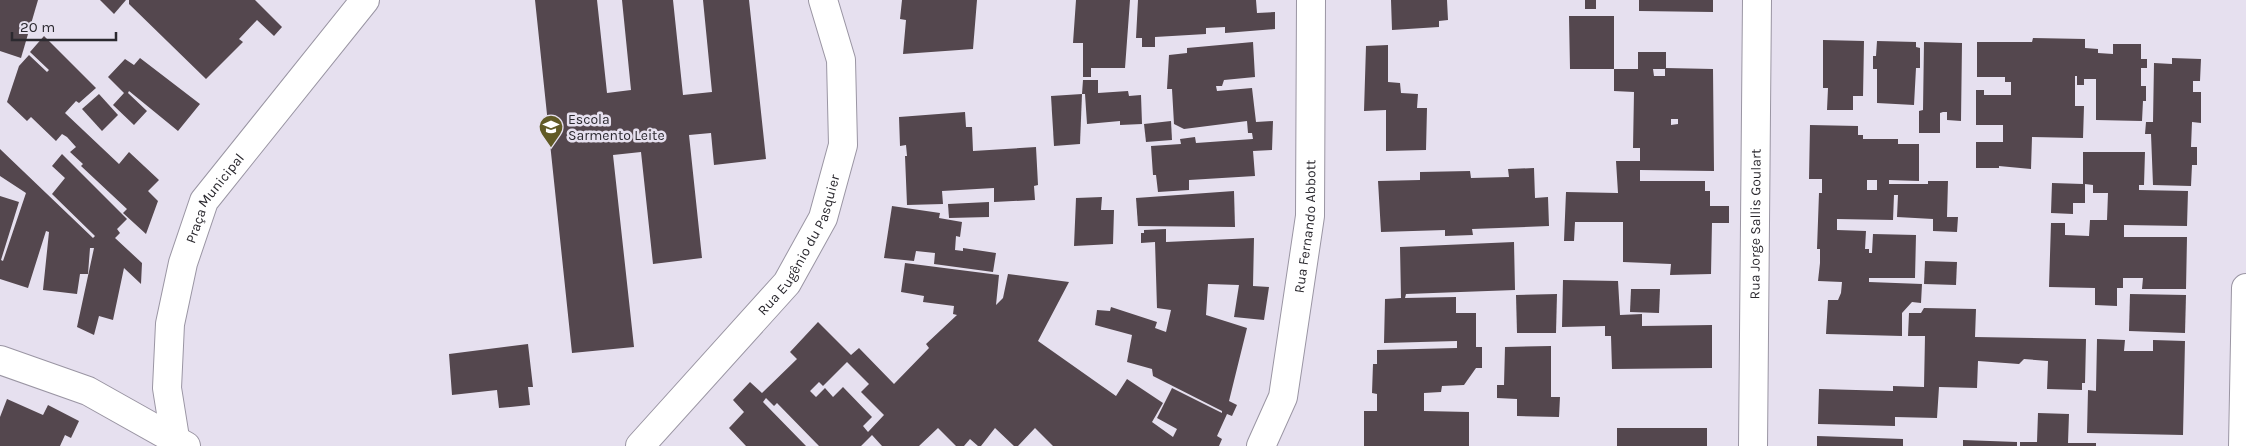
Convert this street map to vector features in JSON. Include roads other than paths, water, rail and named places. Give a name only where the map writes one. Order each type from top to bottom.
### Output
[{"type":"street","name":"Praça Municipal","points":[[181,442],[167,388],[170,324],[183,263],[204,200],[365,0]]},
{"type":"street","name":"Rua Eugênio du Pasquier","points":[[640,446],[787,283],[823,218],[843,145],[841,60],[823,0]]},
{"type":"street","name":"Rua Fernando Abbott","points":[[1261,446],[1283,397],[1310,216],[1310,0]]},
{"type":"street","name":"Rua Jorge Sallis Goulart","points":[[1753,446],[1757,0]]},
{"type":"street","points":[[2243,446],[2246,288]]},
{"type":"street","points":[[0,360],[88,391],[181,442]]},
{"type":"place","name":"Escola Sarmento Leite","points":[[551,148]]}]
